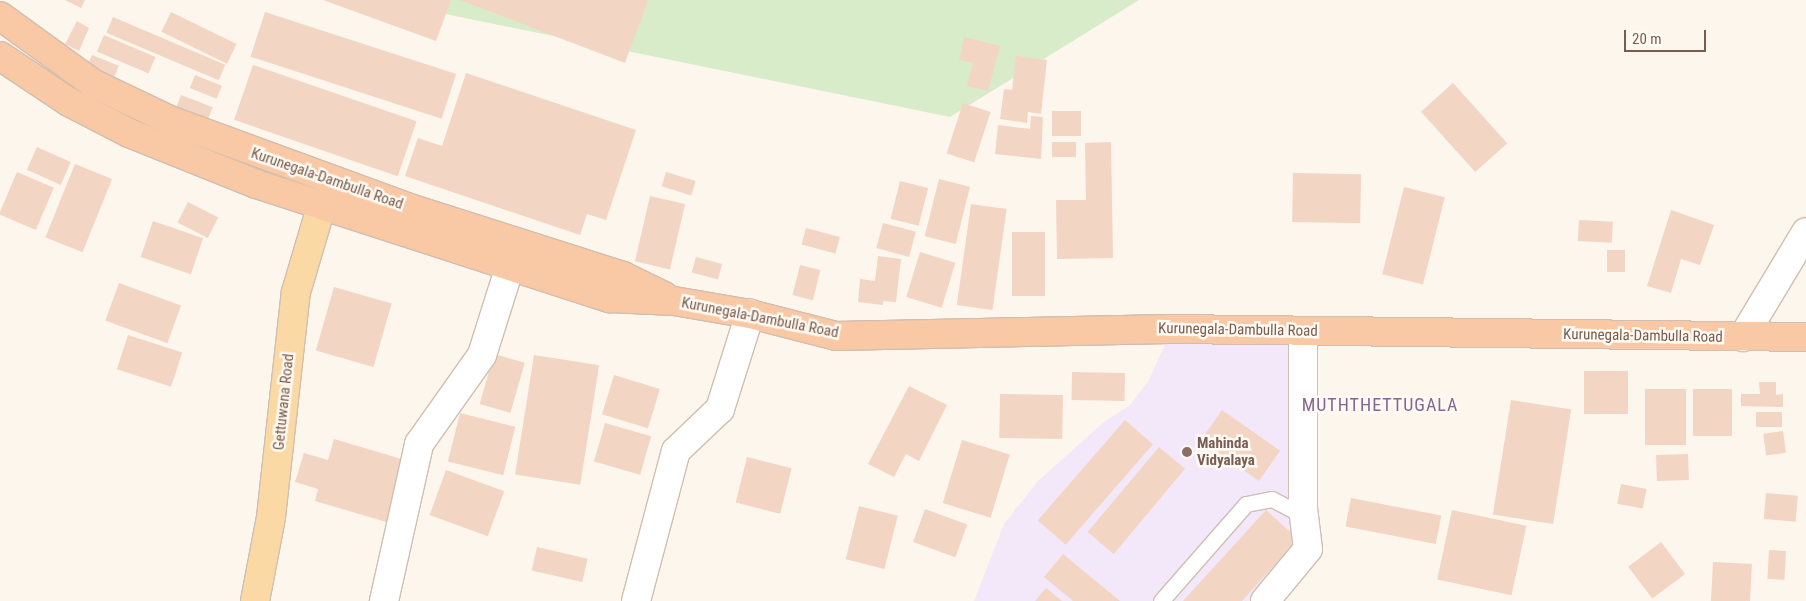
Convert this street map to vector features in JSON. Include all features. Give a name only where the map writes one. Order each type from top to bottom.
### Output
[{"type":"highway","name":"Kurunegala-Dambulla Road","points":[[0,16],[59,62],[142,109],[268,158],[327,192],[510,266],[610,298],[674,301],[750,314],[836,336],[1172,328],[1303,332],[1806,337]]},
{"type":"highway","name":"Kurunegala-Dambulla Road","points":[[0,56],[69,102],[158,147],[228,174],[327,192],[623,276],[674,301]]},
{"type":"main road","name":"Gettuwana Road","points":[[255,601],[271,517],[296,292],[327,192]]},
{"type":"street","points":[[1743,337],[1806,232]]},
{"type":"street","points":[[384,601],[419,444],[482,355],[510,266]]},
{"type":"street","points":[[636,601],[676,451],[720,409],[750,314]]},
{"type":"street","points":[[1265,601],[1308,549],[1303,508],[1303,332]]},
{"type":"lane","points":[[1161,601],[1246,504],[1272,499],[1296,512],[1303,508]]},
{"type":"shaded area","name":"Mahinda Vidyalaya","points":[[1172,329],[1303,332],[1308,549],[1265,601],[974,601],[1004,524],[1038,481],[1104,422],[1130,405],[1149,380]]},
{"type":"green space","points":[[377,0],[1139,0],[950,117]]},
{"type":"building","points":[[65,0],[85,0],[81,8]]},
{"type":"building","points":[[323,0],[451,0],[436,41]]},
{"type":"building","points":[[460,0],[648,0],[625,63]]},
{"type":"building","points":[[171,12],[237,44],[227,64],[161,32]]},
{"type":"building","points":[[265,12],[456,74],[442,119],[250,57]]},
{"type":"building","points":[[113,17],[225,65],[219,80],[106,33]]},
{"type":"building","points":[[77,21],[89,28],[79,51],[65,44]]},
{"type":"building","points":[[104,35],[156,57],[149,73],[97,52]]},
{"type":"building","points":[[964,37],[1000,46],[988,91],[967,86],[973,63],[959,60]]},
{"type":"building","points":[[92,55],[119,66],[112,83],[85,73]]},
{"type":"building","points":[[1016,56],[1047,60],[1041,114],[1028,112],[1027,123],[1000,119],[1004,89],[1012,90]]},
{"type":"building","points":[[253,65],[417,121],[398,176],[234,120]]},
{"type":"building","points":[[466,73],[636,130],[606,220],[587,214],[580,235],[405,176],[418,138],[442,146]]},
{"type":"building","points":[[195,75],[222,86],[217,99],[190,88]]},
{"type":"building","points":[[1453,83],[1507,143],[1475,172],[1421,112]]},
{"type":"building","points":[[181,95],[213,107],[208,120],[176,108]]},
{"type":"building","points":[[963,103],[991,112],[974,162],[947,153]]},
{"type":"building","points":[[1052,111],[1081,111],[1081,136],[1052,136]]},
{"type":"building","points":[[1031,116],[1043,117],[1041,159],[995,154],[998,125],[1030,129]]},
{"type":"building","points":[[1052,142],[1076,142],[1076,157],[1052,157]]},
{"type":"building","points":[[1111,142],[1113,258],[1057,259],[1056,200],[1086,200],[1085,143]]},
{"type":"building","points":[[37,147],[71,162],[61,185],[27,170]]},
{"type":"building","points":[[75,164],[112,179],[82,252],[45,237]]},
{"type":"building","points":[[17,172],[54,188],[36,230],[0,215]]},
{"type":"building","points":[[666,172],[696,181],[691,195],[662,186]]},
{"type":"building","points":[[1293,173],[1361,174],[1360,223],[1292,222]]},
{"type":"building","points":[[939,179],[970,187],[956,244],[925,236]]},
{"type":"building","points":[[900,181],[928,188],[919,226],[891,219]]},
{"type":"building","points":[[1404,187],[1445,197],[1423,284],[1382,274]]},
{"type":"building","points":[[650,196],[685,204],[670,269],[635,261]]},
{"type":"building","points":[[188,202],[218,217],[208,238],[178,222]]},
{"type":"building","points":[[971,204],[1007,209],[992,310],[957,305]]},
{"type":"building","points":[[1671,210],[1714,225],[1700,265],[1681,259],[1671,293],[1647,286]]},
{"type":"building","points":[[1579,220],[1613,222],[1612,243],[1578,241]]},
{"type":"building","points":[[153,221],[203,238],[191,274],[141,257]]},
{"type":"building","points":[[883,223],[916,232],[909,257],[876,248]]},
{"type":"building","points":[[806,228],[840,237],[835,253],[802,244]]},
{"type":"building","points":[[1012,232],[1045,232],[1045,296],[1012,296]]},
{"type":"building","points":[[1607,250],[1625,250],[1625,272],[1607,272]]},
{"type":"building","points":[[920,252],[955,263],[942,308],[906,297]]},
{"type":"building","points":[[878,256],[901,259],[896,302],[883,301],[883,305],[858,302],[860,279],[875,281]]},
{"type":"building","points":[[696,257],[722,264],[718,279],[692,272]]},
{"type":"building","points":[[800,265],[820,270],[813,300],[793,295]]},
{"type":"building","points":[[119,283],[181,306],[167,343],[105,321]]},
{"type":"building","points":[[334,287],[392,304],[373,367],[316,350]]},
{"type":"building","points":[[128,335],[182,353],[171,387],[117,369]]},
{"type":"building","points":[[494,354],[525,363],[510,413],[480,404]]},
{"type":"building","points":[[534,355],[599,365],[580,485],[515,475]]},
{"type":"building","points":[[1584,371],[1628,371],[1628,414],[1584,414]]},
{"type":"building","points":[[1072,372],[1125,373],[1125,401],[1072,400]]},
{"type":"building","points":[[614,375],[660,389],[648,428],[602,414]]},
{"type":"building","points":[[1759,382],[1776,382],[1776,395],[1783,394],[1783,407],[1741,406],[1741,394],[1760,394]]},
{"type":"building","points":[[909,386],[947,405],[919,461],[906,454],[894,477],[868,464]]},
{"type":"building","points":[[1645,389],[1686,389],[1686,445],[1645,445]]},
{"type":"building","points":[[1693,389],[1732,389],[1732,436],[1693,436]]},
{"type":"building","points":[[1000,394],[1063,395],[1062,439],[999,438]]},
{"type":"building","points":[[1511,400],[1571,410],[1553,524],[1493,515]]},
{"type":"building","points":[[1222,410],[1280,451],[1259,481],[1201,440]]},
{"type":"building","points":[[1756,412],[1782,412],[1782,427],[1756,427]]},
{"type":"building","points":[[460,413],[515,427],[503,475],[448,462]]},
{"type":"building","points":[[1125,420],[1153,444],[1066,545],[1038,520]]},
{"type":"building","points":[[605,423],[651,436],[640,475],[594,461]]},
{"type":"building","points":[[1783,431],[1786,453],[1766,456],[1763,434]]},
{"type":"building","points":[[334,439],[412,462],[393,524],[315,501],[318,489],[295,482],[304,453],[328,460]]},
{"type":"building","points":[[962,440],[1010,455],[991,518],[943,503]]},
{"type":"building","points":[[1159,447],[1185,469],[1114,554],[1088,532]]},
{"type":"building","points":[[1688,454],[1689,480],[1657,481],[1656,455]]},
{"type":"building","points":[[747,457],[792,468],[780,514],[736,503]]},
{"type":"building","points":[[446,470],[504,491],[488,536],[430,515]]},
{"type":"building","points":[[1621,484],[1647,489],[1643,509],[1617,504]]},
{"type":"building","points":[[1766,493],[1798,496],[1796,522],[1764,519]]},
{"type":"building","points":[[1351,498],[1441,516],[1436,544],[1345,526]]},
{"type":"building","points":[[859,506],[898,516],[885,569],[846,559]]},
{"type":"building","points":[[925,509],[967,524],[955,557],[913,542]]},
{"type":"building","points":[[1266,510],[1298,539],[1242,601],[1183,601]]},
{"type":"building","points":[[1452,510],[1526,526],[1512,595],[1437,579]]},
{"type":"building","points":[[1661,542],[1685,574],[1652,599],[1628,567]]},
{"type":"building","points":[[537,547],[588,559],[582,582],[532,570]]},
{"type":"building","points":[[1769,550],[1786,551],[1784,580],[1767,579]]},
{"type":"building","points":[[1063,554],[1120,601],[1073,601],[1044,577]]},
{"type":"building","points":[[1713,562],[1752,564],[1750,601],[1711,601]]},
{"type":"building","points":[[1046,588],[1062,601],[1035,601]]},
{"type":"place","name":"Mahinda Vidyalaya","points":[[1187,452]]},
{"type":"district","name":"MUTHTHETTUGALA","points":[[1380,405]]}]
